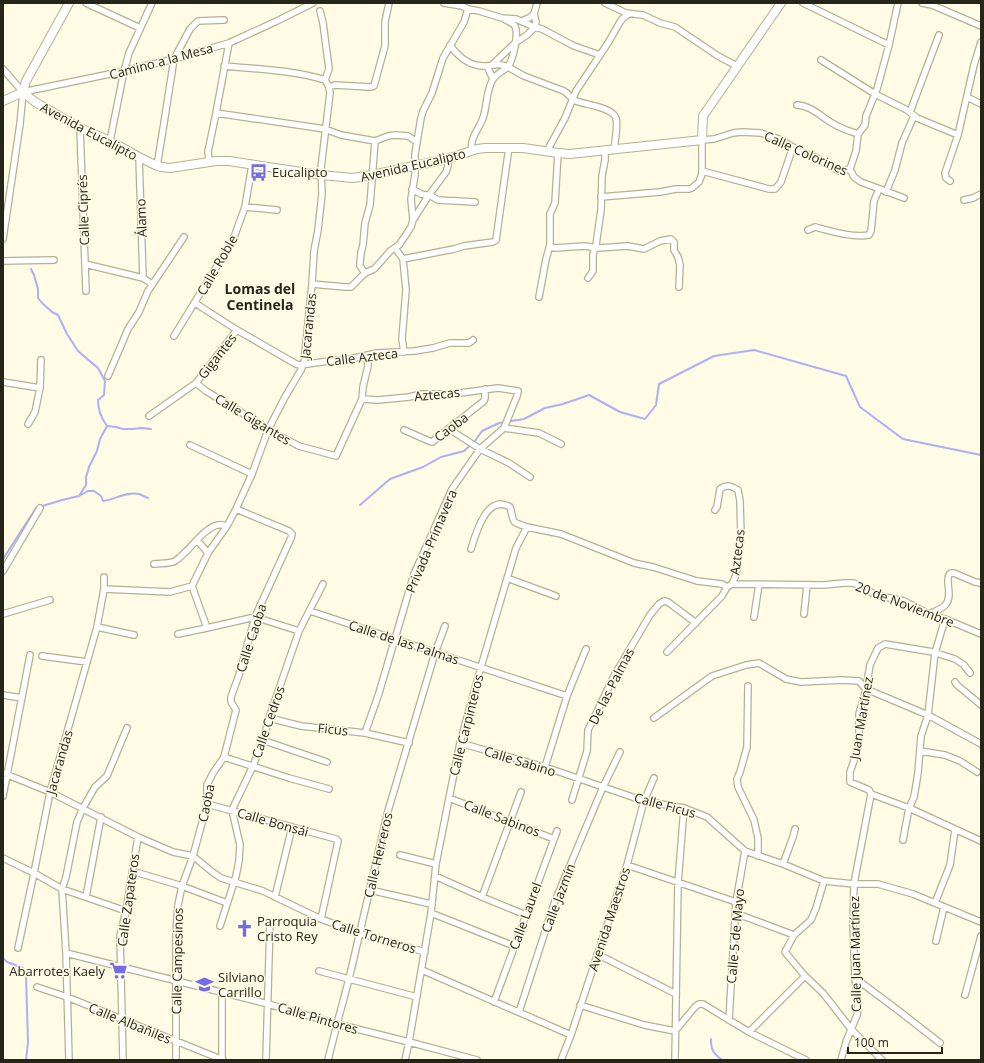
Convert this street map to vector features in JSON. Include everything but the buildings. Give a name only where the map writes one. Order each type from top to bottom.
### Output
[{"type":"street","points":[[3,239],[20,124],[23,92],[26,81],[69,3]]},
{"type":"street","points":[[86,3],[140,28]]},
{"type":"street","points":[[110,142],[129,53],[152,3]]},
{"type":"street","name":"Camino a la Mesa","points":[[3,101],[23,92],[124,72],[229,43],[313,3]]},
{"type":"street","points":[[320,11],[329,69],[325,80],[328,87],[335,85],[373,86],[375,85],[384,46],[385,22],[389,3]]},
{"type":"street","points":[[444,3],[462,5],[468,9],[502,18],[516,19],[542,29],[574,46],[600,55]]},
{"type":"street","points":[[522,21],[534,14],[538,3]]},
{"type":"street","points":[[605,3],[629,14],[643,15],[660,23],[675,27],[718,56],[737,66]]},
{"type":"street","points":[[601,197],[660,192],[676,188],[689,189],[698,182],[702,171],[703,116],[781,3]]},
{"type":"street","points":[[804,3],[889,45]]},
{"type":"street","points":[[850,169],[856,151],[858,134],[865,125],[866,116],[877,89],[889,45],[898,3]]},
{"type":"street","points":[[922,3],[928,3],[981,26]]},
{"type":"street","points":[[413,220],[411,202],[412,189],[415,175],[417,142],[421,118],[432,93],[443,58],[464,22],[468,9]]},
{"type":"street","points":[[489,65],[535,27],[536,22],[534,14]]},
{"type":"street","points":[[547,151],[566,118],[576,91],[620,22],[629,14]]},
{"type":"street","points":[[472,151],[472,143],[483,117],[488,90],[496,75],[508,67],[516,44],[515,26],[502,18]]},
{"type":"street","points":[[157,166],[174,59],[190,29],[198,21],[224,20]]},
{"type":"street","points":[[886,192],[939,35]]},
{"type":"street","points":[[950,181],[945,175],[958,135],[974,65],[981,42]]},
{"type":"street","points":[[209,162],[208,151],[229,43]]},
{"type":"street","points":[[450,45],[460,58],[471,64],[479,66],[500,64],[524,76],[564,91],[577,101],[607,110],[614,116],[616,122],[614,150]]},
{"type":"street","points":[[821,60],[875,94],[912,114],[958,135]]},
{"type":"street","points":[[489,65],[493,79]]},
{"type":"street","points":[[224,66],[279,72],[325,80]]},
{"type":"street","points":[[3,68],[23,92]]},
{"type":"street","name":"Jacarandas","points":[[192,586],[208,553],[227,526],[236,509],[252,474],[268,430],[304,365],[314,251],[322,194],[321,168],[330,93],[328,87]]},
{"type":"street","name":"Avenida Eucalipto","points":[[23,92],[35,102],[80,128],[157,166],[170,168],[209,162],[229,161],[321,175],[358,178],[447,159],[485,148],[527,148],[570,154],[702,140]]},
{"type":"street","points":[[967,97],[981,104]]},
{"type":"street","points":[[797,105],[815,111],[837,126],[858,134]]},
{"type":"street","points":[[216,113],[325,129],[341,135],[375,141],[388,136],[408,136],[417,142]]},
{"type":"street","name":"Calle Ciprés","points":[[80,128],[86,291]]},
{"type":"street","name":"Calle Colorines","points":[[702,140],[714,139],[742,132],[761,133],[779,139],[799,152],[815,157],[840,171],[850,169],[857,180],[904,198]]},
{"type":"street","points":[[365,273],[360,266],[360,256],[363,245],[365,223],[370,205],[375,141]]},
{"type":"street","points":[[403,259],[464,246],[493,242],[496,240],[509,147]]},
{"type":"street","points":[[702,171],[775,189],[781,182],[793,147]]},
{"type":"street","points":[[588,278],[593,271],[605,151]]},
{"type":"street","points":[[539,298],[546,259],[550,247],[550,214],[555,203],[558,153]]},
{"type":"street","name":"Álamo","points":[[139,157],[143,278]]},
{"type":"street","points":[[312,284],[351,287],[365,273],[374,269],[390,251],[399,244],[411,227],[413,220],[446,172],[448,166],[447,159]]},
{"type":"street","name":"Calle Roble","points":[[174,336],[233,240],[245,207],[252,165]]},
{"type":"street","points":[[412,189],[438,200],[475,202]]},
{"type":"street","points":[[808,230],[815,227],[833,232],[867,236],[871,231],[874,201],[879,189]]},
{"type":"street","points":[[964,200],[981,194]]},
{"type":"street","points":[[245,207],[277,210]]},
{"type":"street","points":[[108,376],[128,329],[139,312],[148,290],[184,237]]},
{"type":"street","points":[[550,247],[584,246],[602,248],[628,246],[644,249],[660,241],[671,239],[674,242],[674,250],[680,265],[679,287]]},
{"type":"street","points":[[395,248],[403,259],[406,290],[402,339],[404,352]]},
{"type":"street","points":[[3,262],[54,260]]},
{"type":"street","points":[[85,264],[143,278],[152,284]]},
{"type":"street","name":"Calle Azteca","points":[[195,303],[237,330],[296,364],[304,365],[350,360],[367,355],[433,348],[450,343],[466,344],[473,340]]},
{"type":"street","name":"Gigantes","points":[[149,416],[196,383],[237,330]]},
{"type":"street","points":[[362,399],[368,366],[367,355]]},
{"type":"street","points":[[28,424],[35,412],[40,388],[42,360]]},
{"type":"street","points":[[3,382],[40,388]]},
{"type":"street","name":"Calle Gigantes","points":[[196,383],[268,430],[299,446],[336,456],[362,399]]},
{"type":"street","name":"Aztecas","points":[[362,399],[378,400],[409,397],[422,394],[452,394],[498,388],[518,391],[504,428]]},
{"type":"street","name":"Caoba","points":[[404,430],[431,442],[484,401],[485,389]]},
{"type":"street","points":[[504,428],[540,432],[562,444]]},
{"type":"street","name":"Privada Primavera","points":[[365,733],[379,693],[414,574],[452,488],[480,449],[504,428]]},
{"type":"street","points":[[449,429],[480,449],[509,463],[530,477]]},
{"type":"street","points":[[190,445],[252,474]]},
{"type":"street","name":"Aztecas","points":[[667,652],[722,596],[736,575],[741,536],[740,501],[738,490],[727,486],[720,489],[717,507],[715,510]]},
{"type":"street","points":[[471,549],[483,516],[496,505],[501,504],[510,507],[514,522],[526,527]]},
{"type":"street","points":[[3,570],[40,508]]},
{"type":"street","name":"Calle Caoba","points":[[233,722],[236,710],[231,702],[231,697],[239,675],[255,617],[292,534],[289,531],[236,509]]},
{"type":"street","points":[[154,564],[173,562],[207,530],[219,524],[227,526]]},
{"type":"street","name":"20 de Noviembre","points":[[526,527],[561,534],[634,563],[653,567],[697,581],[730,585],[824,585],[854,583],[876,595],[904,601],[929,614],[981,634]]},
{"type":"street","name":"Calle Carpinteros","points":[[405,1060],[410,1042],[425,952],[436,864],[460,743],[516,548],[526,527]]},
{"type":"street","points":[[197,540],[208,553]]},
{"type":"street","points":[[929,614],[945,606],[947,603],[949,594],[949,574],[954,573],[981,583]]},
{"type":"street","name":"Jacarandas","points":[[18,948],[50,792],[97,627],[104,589],[104,577]]},
{"type":"street","points":[[507,578],[556,596]]},
{"type":"street","name":"Calle Cedros","points":[[232,810],[253,766],[263,740],[269,718],[299,631],[323,584]]},
{"type":"street","points":[[754,617],[759,584]]},
{"type":"street","points":[[804,614],[807,585]]},
{"type":"street","points":[[104,589],[170,592],[192,586],[207,628]]},
{"type":"street","points":[[3,614],[50,600]]},
{"type":"street","name":"De las Palmas","points":[[572,800],[587,751],[588,730],[615,674],[650,615],[659,604],[664,601],[668,602],[696,623]]},
{"type":"street","name":"Calle de las Palmas","points":[[310,611],[567,696]]},
{"type":"street","points":[[178,634],[255,617],[299,631]]},
{"type":"street","points":[[903,840],[909,808],[914,796],[917,781],[922,736],[928,716],[935,653],[945,619]]},
{"type":"street","name":"Calle Herreros","points":[[328,1060],[349,979],[388,811],[435,653],[445,626]]},
{"type":"street","points":[[97,627],[134,635]]},
{"type":"street","name":"Juan Martínez","points":[[871,794],[868,790],[850,782],[850,772],[858,749],[859,714],[870,665],[878,648],[885,644],[935,653]]},
{"type":"street","points":[[545,767],[567,696],[586,649]]},
{"type":"street","points":[[935,653],[955,659],[964,665],[970,673]]},
{"type":"street","points":[[3,796],[5,774],[30,655]]},
{"type":"street","points":[[42,656],[87,662]]},
{"type":"street","points":[[654,718],[712,676],[746,665],[759,663],[786,679],[802,682],[842,680],[859,681],[866,688],[928,716],[981,744]]},
{"type":"street","points":[[955,682],[981,705]]},
{"type":"street","points":[[748,686],[747,747],[737,782],[738,788],[754,820],[758,838],[758,856]]},
{"type":"street","points":[[3,695],[22,698]]},
{"type":"street","name":"Ficus","points":[[269,718],[301,726],[365,733]]},
{"type":"street","name":"Caoba","points":[[182,886],[193,856],[207,804],[207,785],[212,773],[224,757],[233,722]]},
{"type":"street","points":[[69,1060],[66,954],[62,889],[66,877],[77,822],[95,787],[107,776],[127,728]]},
{"type":"street","points":[[365,733],[409,744]]},
{"type":"street","points":[[263,740],[327,762]]},
{"type":"street","name":"Calle Sabino","points":[[460,743],[545,767],[579,779]]},
{"type":"street","points":[[920,751],[945,755],[960,761],[977,772]]},
{"type":"street","name":"Calle Jazmín","points":[[519,1012],[554,901],[620,752]]},
{"type":"street","points":[[224,757],[329,789]]},
{"type":"street","points":[[5,774],[50,792],[138,837],[173,852],[193,856]]},
{"type":"street","name":"Avenida Maestros","points":[[561,1060],[571,1035],[627,865],[644,801],[654,778]]},
{"type":"street","name":"Calle Ficus","points":[[579,779],[644,801],[684,808],[707,818],[745,851],[783,864],[824,881],[854,884],[878,884],[913,894],[981,922]]},
{"type":"street","points":[[482,897],[521,792]]},
{"type":"street","points":[[871,794],[909,808],[981,841]]},
{"type":"street","name":"Calle Juan Martínez","points":[[851,1029],[857,1015],[858,1005],[854,978],[854,884],[871,794]]},
{"type":"street","name":"Calle Sabinos","points":[[449,798],[554,839]]},
{"type":"street","name":"Calle Bonsái","points":[[207,804],[336,839],[338,841],[321,919]]},
{"type":"street","points":[[675,1060],[678,883],[684,808]]},
{"type":"street","points":[[220,926],[235,881],[239,861],[240,845],[232,810]]},
{"type":"street","points":[[86,897],[101,817]]},
{"type":"street","points":[[275,897],[292,827]]},
{"type":"street","points":[[783,864],[795,829]]},
{"type":"street","points":[[935,903],[950,865],[955,830]]},
{"type":"street","name":"Calle Laurel","points":[[494,1002],[557,831]]},
{"type":"street","name":"Calle Zapateros","points":[[123,1060],[120,936],[126,911],[138,837]]},
{"type":"street","name":"Calle 5 de Mayo","points":[[729,1020],[736,902],[745,851]]},
{"type":"street","points":[[400,854],[436,864]]},
{"type":"street","name":"Calle Torneros","points":[[193,856],[221,878],[235,881],[263,891],[321,919],[359,933],[425,952]]},
{"type":"street","points":[[3,858],[62,889],[126,911]]},
{"type":"street","points":[[627,865],[736,902]]},
{"type":"street","points":[[132,871],[182,886],[227,903]]},
{"type":"street","points":[[435,876],[526,915]]},
{"type":"street","points":[[824,881],[811,920],[794,935],[785,952],[805,976],[823,993],[851,1029],[882,1060]]},
{"type":"street","name":"Calle Campesinos","points":[[176,1060],[176,932],[178,905],[182,886]]},
{"type":"street","points":[[370,890],[432,904]]},
{"type":"street","points":[[936,941],[944,907]]},
{"type":"street","points":[[431,913],[514,946]]},
{"type":"street","points":[[735,913],[794,935]]},
{"type":"street","points":[[266,1060],[270,922]]},
{"type":"street","points":[[965,995],[978,953],[981,936]]},
{"type":"street","name":"Calle Pintores","points":[[66,954],[222,992],[337,1024],[410,1042],[467,1059],[477,1060]]},
{"type":"street","points":[[598,954],[676,994]]},
{"type":"street","name":"Calle Torneros","points":[[422,970],[571,1035]]},
{"type":"street","points":[[319,971],[417,996]]},
{"type":"street","points":[[749,1032],[805,976]]},
{"type":"street","points":[[854,978],[940,1043]]},
{"type":"street","name":"Calle Albañiles","points":[[37,987],[67,997],[222,1060]]},
{"type":"street","points":[[222,992],[222,1060]]},
{"type":"street","points":[[675,1031],[695,1006],[703,1004],[749,1032],[806,1060]]},
{"type":"street","points":[[580,1005],[644,1025],[675,1031]]},
{"type":"street","points":[[841,1060],[851,1029]]},
{"type":"waterway","points":[[31,269],[38,289],[38,298],[52,312],[58,315],[67,334],[78,351],[98,368],[105,381],[104,395],[98,400],[98,404],[100,414],[107,426],[89,467],[86,477],[86,485],[79,496]]},
{"type":"waterway","points":[[360,505],[390,479],[423,467],[441,457],[464,451],[475,441],[482,431],[499,423],[524,419],[545,408],[563,404],[589,395],[620,412],[645,419],[656,405],[659,384],[714,356],[754,350],[846,376],[860,407],[903,439],[981,455]]},
{"type":"waterway","points":[[107,426],[123,429],[151,429]]},
{"type":"waterway","points":[[3,559],[36,508],[79,496],[88,491],[94,491],[101,496],[103,501],[134,493],[148,498]]},
{"type":"waterway","points":[[3,958],[7,962],[23,968],[26,975],[28,1042],[26,1060]]},
{"type":"waterway","points":[[711,1039],[713,1051],[722,1060]]},
{"type":"place","name":"Eucalipto","points":[[259,172]]},
{"type":"place","name":"Parroquia Cristo Rey","points":[[244,928]]},
{"type":"place","name":"Abarrotes Kaely","points":[[118,971]]},
{"type":"place","name":"Silviano Carrillo","points":[[205,984]]},
{"type":"district","name":"Lomas del Centinela","points":[[260,298]]}]
